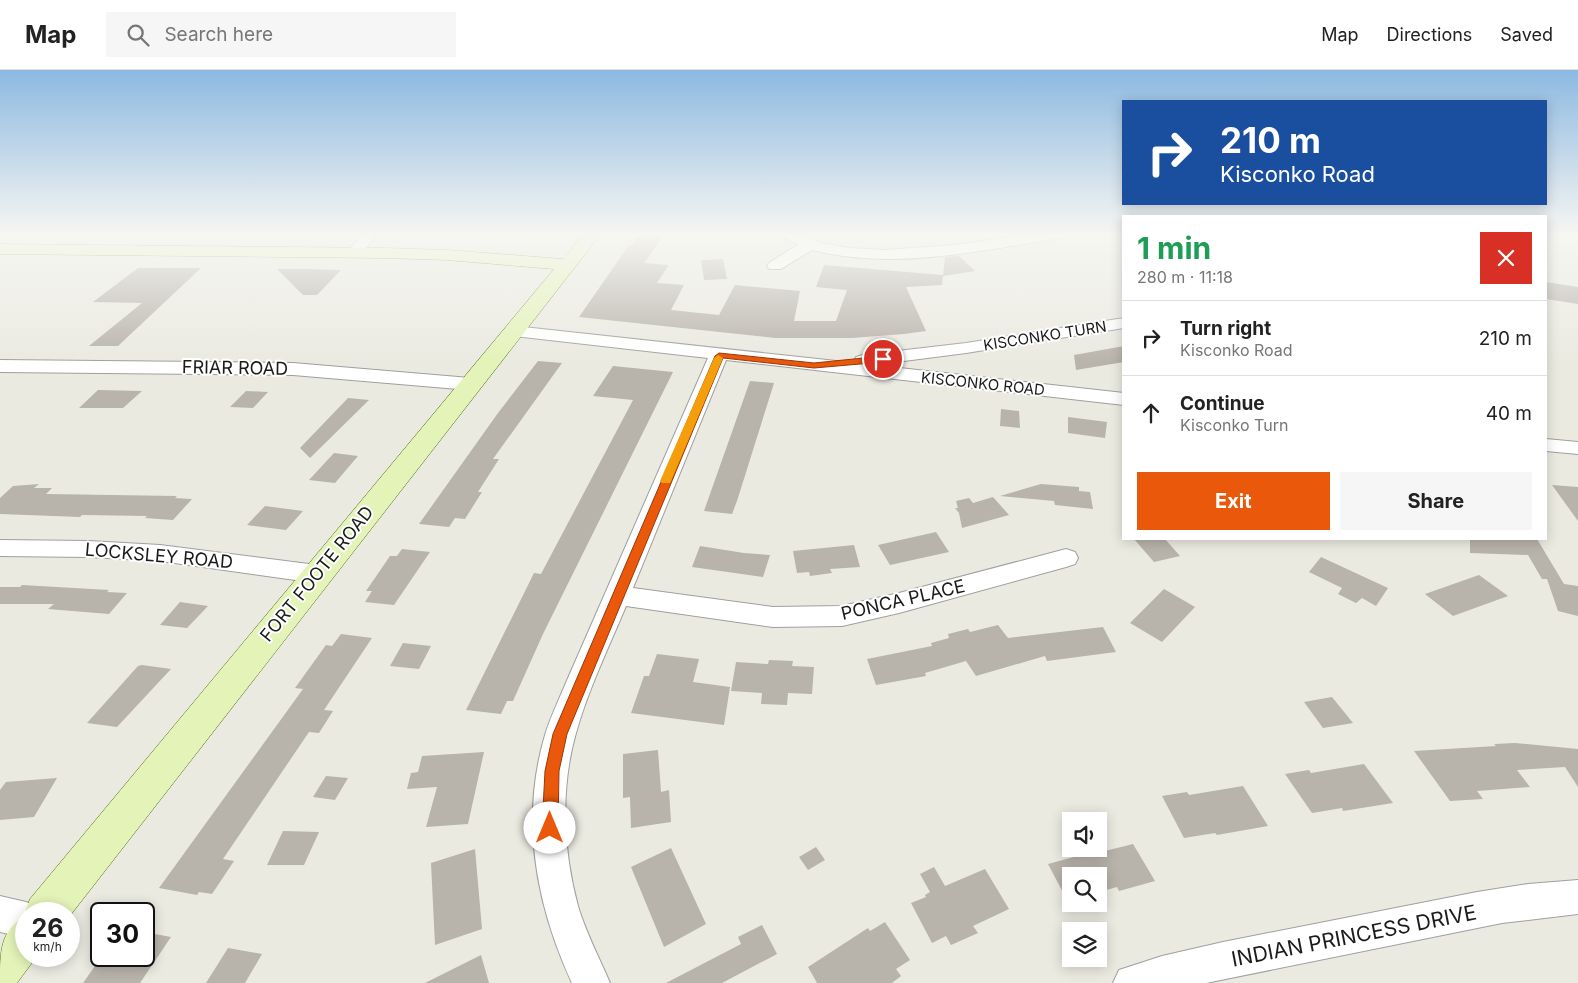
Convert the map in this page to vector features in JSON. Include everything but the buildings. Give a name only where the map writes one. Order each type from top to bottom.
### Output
[{"type":"street","name":"FORT FOOTE ROAD","points":[[55,902],[557,278]]},
{"type":"street","name":"KISCONKO TURN","points":[[814,365],[966,348],[1122,323]]},
{"type":"street","name":"KISCONKO ROAD","points":[[514,332],[1122,399]]},
{"type":"street","name":"KISCONKO TURN","points":[[966,348],[967,371],[969,378],[974,383]]},
{"type":"street","points":[[590,983],[568,930],[551,866],[550,810],[552,771],[560,734],[719,356]]},
{"type":"street","name":"FRIAR ROAD","points":[[0,366],[293,369],[470,384]]},
{"type":"street","points":[[1547,445],[1578,448]]},
{"type":"street","name":"LOCKSLEY ROAD","points":[[0,548],[90,549],[160,553],[317,574]]},
{"type":"street","name":"PONCA PLACE","points":[[617,595],[773,617],[842,616],[899,603],[1066,558]]},
{"type":"street","name":"INDIAN PRINCESS DRIVE","points":[[1132,983],[1160,975],[1246,957],[1493,908],[1578,897]]},
{"type":"street","points":[[0,914],[15,917]]},
{"type":"street","points":[[0,970],[15,951]]},
{"type":"slow traffic","points":[[666,481],[718,358]]},
{"type":"route","points":[[550,828],[552,771],[560,734],[719,356],[814,365],[883,359]]}]
